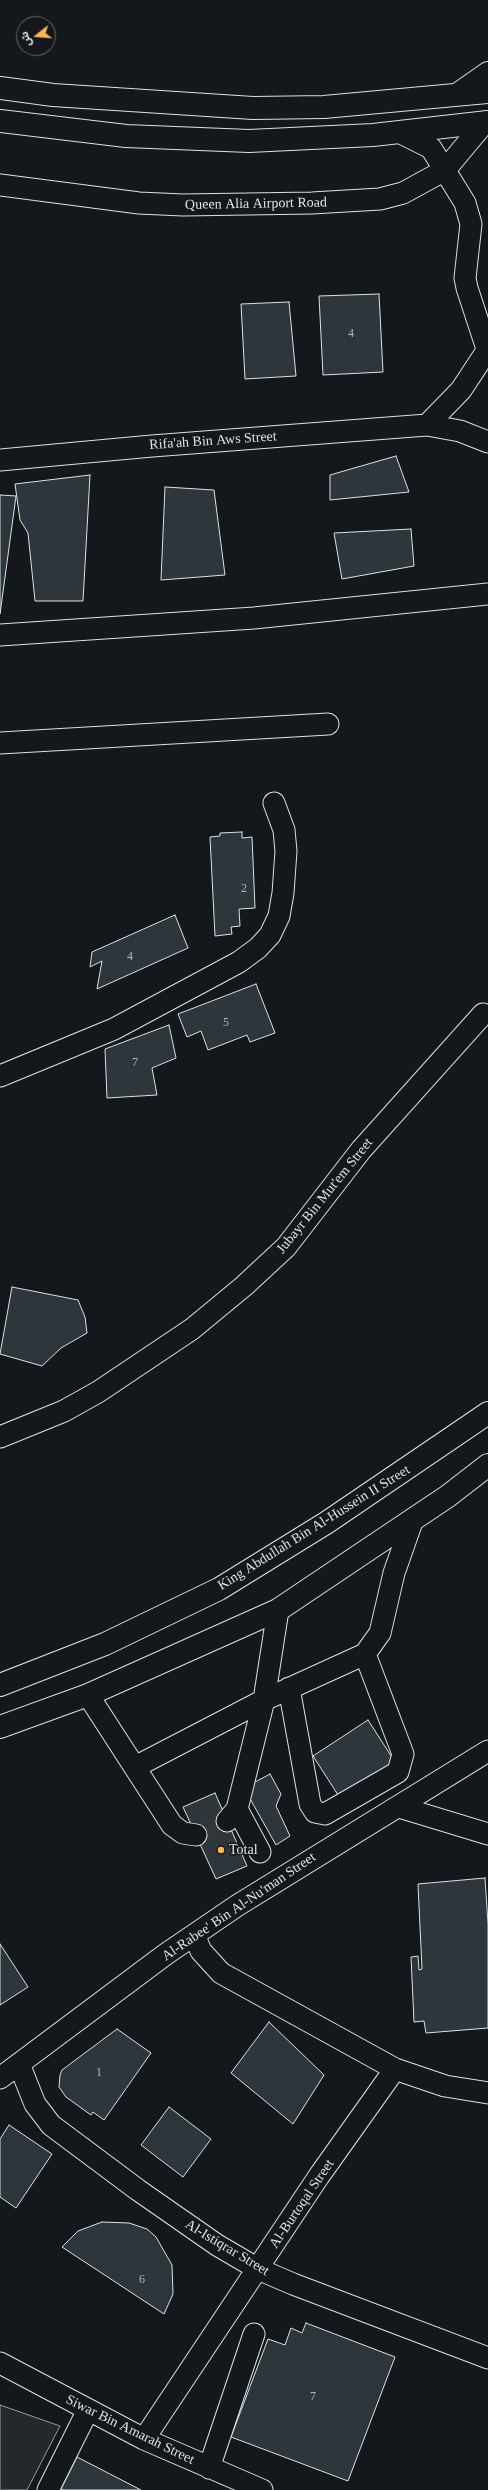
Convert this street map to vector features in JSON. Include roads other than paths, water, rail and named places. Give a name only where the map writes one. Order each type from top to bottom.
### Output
[{"type":"highway","points":[[457,94],[488,72]]},
{"type":"highway","points":[[0,88],[53,95],[253,108],[324,106],[488,92]]},
{"type":"highway","name":"Queen Alia Airport Road","points":[[0,120],[126,136],[190,140],[317,139],[399,132],[486,122]]},
{"type":"highway","name":"King Abdullah Bin Al-Hussein II Street","points":[[0,1685],[105,1644],[219,1589],[320,1528],[488,1413]]},
{"type":"highway","points":[[0,1727],[88,1695],[278,1610],[413,1519],[488,1465]]},
{"type":"street","name":"Queen Alia Airport Road","points":[[0,185],[139,203],[206,205],[362,201],[393,196],[417,187],[445,170],[486,122]]},
{"type":"street","points":[[399,132],[431,148],[465,203],[471,224],[465,278],[488,350],[461,390],[427,425]]},
{"type":"street","name":"Rifa'ah Bin Aws Street","points":[[0,460],[152,446],[427,425],[460,431],[488,442]]},
{"type":"street","points":[[0,636],[254,618],[488,594]]},
{"type":"street","points":[[0,743],[328,724]]},
{"type":"street","points":[[0,1076],[114,1028],[239,962],[258,948],[270,935],[279,916],[283,893],[286,851],[284,830],[274,803]]},
{"type":"street","name":"Jubayr Bin Mut'em Street","points":[[0,1437],[64,1411],[98,1392],[192,1329],[244,1286],[286,1247],[361,1150],[483,1014]]},
{"type":"street","points":[[135,1767],[264,1700],[365,1654],[380,1633],[394,1573],[413,1519]]},
{"type":"street","points":[[260,1852],[232,1815],[264,1700],[278,1610]]},
{"type":"street","points":[[289,1688],[310,1804],[315,1812],[325,1814],[398,1772],[403,1754],[365,1654]]},
{"type":"street","points":[[88,1695],[172,1825],[183,1833],[196,1835]]},
{"type":"street","name":"Al-Rabee' Bin Al-Nu'man Street","points":[[0,2078],[194,1934],[312,1858],[399,1807],[488,1751]]},
{"type":"street","points":[[399,1807],[488,1834]]},
{"type":"street","points":[[194,1934],[201,1951],[221,1973],[395,2069],[445,2086],[488,2094]]},
{"type":"street","name":"Al-Istiqrar Street","points":[[19,2064],[36,2104],[51,2125],[144,2194],[217,2245],[258,2270],[488,2358]]},
{"type":"street","name":"Al-Burtoqal Street","points":[[144,2439],[258,2270],[319,2176],[395,2069]]},
{"type":"street","points":[[209,2468],[254,2334]]},
{"type":"street","name":"Siwar Bin Amarah Street","points":[[0,2363],[144,2439],[209,2468],[249,2488]]},
{"type":"street","points":[[48,2490],[88,2410]]},
{"type":"tunnel","points":[[196,1835],[227,1821]]},
{"type":"place","name":"Total","points":[[221,1850]]}]
